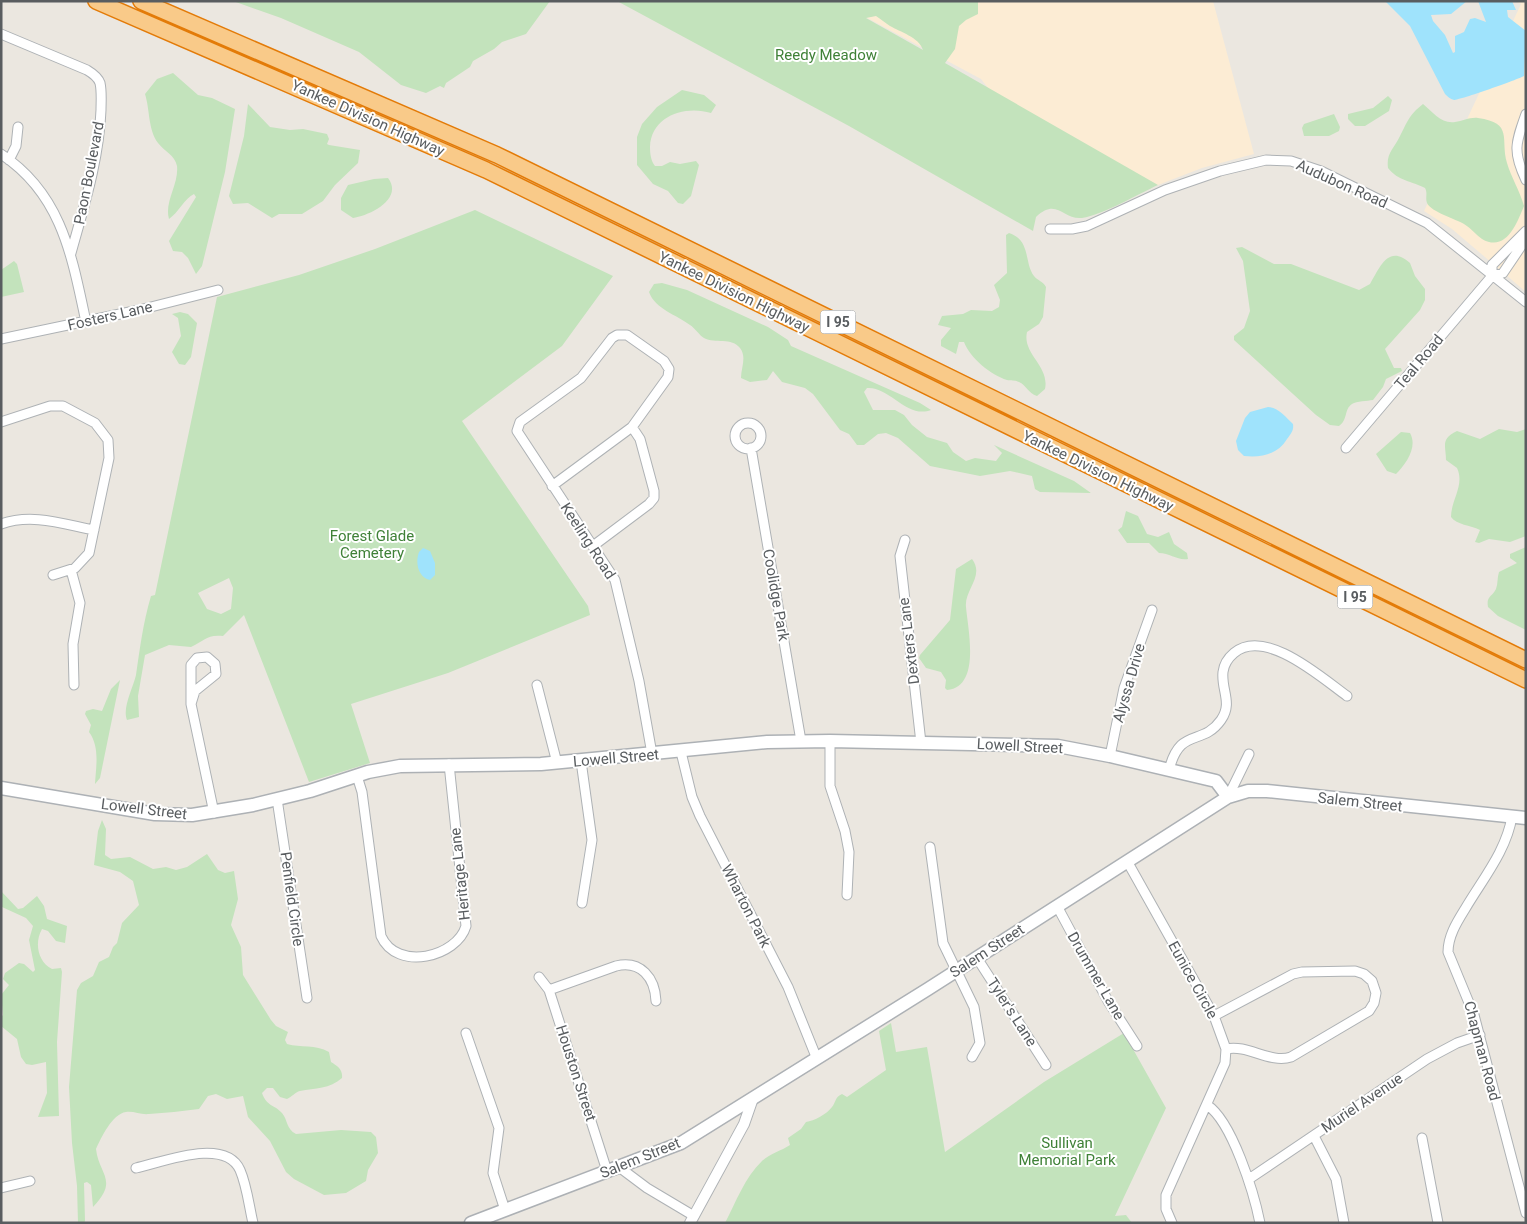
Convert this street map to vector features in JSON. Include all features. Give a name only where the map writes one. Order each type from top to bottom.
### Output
[{"type":"highway","name":"Yankee Division Highway","points":[[96,1],[486,170],[1526,680]]},
{"type":"highway","name":"Yankee Division Highway","points":[[141,1],[505,159],[1526,660]]},
{"type":"main road","name":"Lowell Street","points":[[1,788],[155,814],[186,815],[214,813],[277,799],[400,766],[557,763],[767,742],[830,741],[1050,746],[1110,756],[1216,781],[1228,797]]},
{"type":"main road","name":"Salem Street","points":[[471,1223],[671,1148],[752,1101],[1228,797],[1248,791],[1268,791],[1526,818]]},
{"type":"street","name":"Paon Boulevard","points":[[1,34],[87,70],[100,82],[100,118],[97,148],[88,193],[71,253]]},
{"type":"street","points":[[1526,114],[1515,151],[1518,164],[1526,180]]},
{"type":"street","points":[[5,157],[16,146],[18,127]]},
{"type":"street","name":"Paon Boulevard","points":[[5,157],[31,182],[50,206],[62,226],[71,253],[86,322]]},
{"type":"street","name":"Audubon Road","points":[[1050,229],[1072,229],[1087,226],[1165,190],[1220,170],[1257,162],[1283,160],[1299,163],[1321,171],[1427,223],[1526,302]]},
{"type":"street","points":[[1526,231],[1492,265],[1492,276],[1503,273],[1526,239]]},
{"type":"street","name":"Teal Road","points":[[1346,448],[1492,276]]},
{"type":"street","name":"Fosters Lane","points":[[1,339],[86,322],[218,290]]},
{"type":"street","name":"Keeling Road","points":[[632,427],[668,377],[669,369],[664,361],[636,341],[627,335],[619,334],[612,338],[585,374],[521,421],[517,428],[518,436],[593,546],[616,584],[639,681],[652,754]]},
{"type":"street","points":[[1,422],[45,408],[58,406],[75,411],[100,428],[108,440],[109,455],[88,553],[83,562],[70,570],[53,575]]},
{"type":"street","points":[[552,486],[632,427],[640,440],[654,491],[654,498],[649,504],[593,546]]},
{"type":"street","name":"Coolidge Park","points":[[751,448],[801,741]]},
{"type":"street","points":[[1,524],[19,519],[34,518],[94,530]]},
{"type":"street","name":"Dexters Lane","points":[[906,540],[900,556],[921,743]]},
{"type":"street","points":[[70,570],[80,603],[72,644],[74,685]]},
{"type":"street","name":"Alyssa Drive","points":[[1110,756],[1124,688],[1152,610]]},
{"type":"street","points":[[1168,770],[1172,755],[1178,747],[1208,732],[1221,720],[1227,702],[1223,677],[1225,663],[1241,648],[1258,645],[1277,651],[1304,665],[1347,696]]},
{"type":"street","points":[[190,704],[195,691],[216,674],[215,664],[207,657],[197,658],[190,665],[190,704],[214,813]]},
{"type":"street","points":[[537,685],[557,763]]},
{"type":"street","points":[[830,741],[830,786],[845,831],[849,852],[847,895]]},
{"type":"street","name":"Wharton Park","points":[[681,752],[692,797],[700,816],[788,987],[817,1059]]},
{"type":"street","points":[[1228,797],[1249,754]]},
{"type":"street","points":[[581,761],[592,840],[582,903]]},
{"type":"street","name":"Heritage Lane","points":[[357,776],[362,792],[381,936],[395,953],[405,957],[416,957],[453,945],[462,936],[466,926],[449,764]]},
{"type":"street","name":"Penfield Circle","points":[[277,799],[307,998]]},
{"type":"street","name":"Chapman Road","points":[[1512,816],[1508,836],[1455,926],[1448,946],[1449,960],[1469,998],[1480,1035],[1526,1212]]},
{"type":"street","points":[[930,847],[942,941],[974,1007],[980,1042],[972,1057]]},
{"type":"street","name":"Eunice Circle","points":[[1127,861],[1214,1016],[1226,1049]]},
{"type":"street","name":"Drummer Lane","points":[[1057,906],[1108,1001],[1137,1046]]},
{"type":"street","name":"Tyler's Lane","points":[[977,958],[1046,1065]]},
{"type":"street","points":[[549,990],[616,966],[628,964],[639,968],[648,975],[654,985],[656,1001]]},
{"type":"street","points":[[1172,1223],[1165,1206],[1166,1195],[1225,1063],[1226,1049],[1239,1048],[1282,1059],[1291,1058],[1369,1011],[1376,998],[1374,986],[1368,977],[1357,972],[1297,973],[1214,1016]]},
{"type":"street","name":"Houston Street","points":[[540,977],[549,990],[613,1169]]},
{"type":"street","points":[[466,1033],[499,1126],[500,1137],[493,1172],[505,1210]]},
{"type":"street","name":"Muriel Avenue","points":[[1249,1179],[1432,1056],[1463,1040],[1480,1035]]},
{"type":"street","points":[[613,1169],[647,1188],[692,1219],[746,1119],[752,1101]]},
{"type":"street","points":[[1207,1105],[1220,1116],[1249,1179],[1260,1223]]},
{"type":"street","points":[[728,1115],[736,1114],[746,1119]]},
{"type":"street","points":[[1314,1136],[1336,1179],[1344,1223]]},
{"type":"street","points":[[1422,1138],[1438,1223]]},
{"type":"street","points":[[136,1168],[206,1153],[224,1154],[233,1160],[241,1172],[253,1223]]},
{"type":"street","points":[[1,1188],[30,1181]]},
{"type":"shaded area","points":[[844,1],[1213,1],[1254,154],[1202,168],[1158,185],[1114,184],[996,98],[981,79],[843,5]]},
{"type":"shaded area","points":[[1515,1],[1526,1],[1526,292],[1452,229],[1424,211],[1521,4]]},
{"type":"green space","points":[[233,1],[550,1],[526,34],[502,42],[473,61],[470,67],[446,83],[444,88],[440,86],[426,93],[401,85],[359,52],[281,18]]},
{"type":"green space","name":"Reedy Meadow","points":[[617,1],[978,1],[978,14],[959,26],[955,49],[945,63],[1158,185],[1110,209],[1082,218],[1075,218],[1055,209],[1043,211],[1036,217],[1033,231],[849,126]],"holes":[[[876,16],[890,26],[909,35],[921,45],[923,50],[866,18]]]},
{"type":"green space","points":[[173,73],[198,95],[212,98],[235,109],[225,172],[202,266],[196,274],[188,258],[182,252],[173,251],[169,241],[196,197],[194,194],[191,196],[169,219],[168,206],[176,179],[177,166],[169,153],[160,146],[152,132],[145,94],[157,79]]},
{"type":"green space","points":[[682,90],[704,95],[716,105],[711,113],[691,111],[671,115],[656,127],[652,136],[650,152],[655,166],[662,166],[670,162],[680,164],[696,161],[699,165],[691,196],[683,204],[678,203],[668,191],[653,184],[637,165],[637,137],[642,124],[657,107]]},
{"type":"green space","points":[[1388,96],[1392,100],[1389,111],[1365,126],[1355,126],[1348,119],[1348,114],[1373,108]]},
{"type":"green space","points":[[248,104],[270,127],[290,130],[303,129],[327,134],[329,139],[327,144],[329,145],[360,150],[358,163],[335,185],[323,201],[302,214],[279,214],[272,218],[248,203],[233,204],[229,196],[244,136]]},
{"type":"green space","points":[[1423,104],[1438,117],[1446,121],[1455,122],[1478,118],[1489,120],[1501,128],[1507,163],[1524,206],[1514,228],[1504,239],[1498,242],[1490,242],[1482,239],[1469,227],[1429,206],[1425,188],[1396,176],[1388,168],[1388,158],[1391,151],[1409,119]]},
{"type":"green space","points":[[1334,114],[1340,127],[1339,131],[1329,136],[1304,136],[1302,128],[1304,124]]},
{"type":"green space","points":[[388,178],[392,186],[392,193],[375,210],[353,218],[341,210],[341,198],[348,185]]},
{"type":"green space","name":"Forest Glade Cemetery","points":[[475,210],[613,276],[562,346],[462,421],[588,606],[590,615],[448,673],[351,704],[370,763],[309,782],[244,615],[223,636],[209,637],[191,647],[169,645],[145,655],[138,696],[139,717],[127,720],[126,710],[136,675],[148,606],[151,596],[155,595],[217,297],[299,275],[375,249]],"holes":[[[229,578],[233,588],[231,609],[221,614],[207,609],[198,593]]]},
{"type":"green space","points":[[1009,233],[1021,241],[1031,271],[1046,287],[1043,317],[1039,324],[1027,332],[1028,347],[1044,373],[1045,389],[1037,396],[1019,382],[1001,378],[988,370],[976,360],[964,342],[959,342],[956,354],[941,346],[941,340],[951,328],[938,325],[942,316],[963,314],[971,310],[992,311],[999,307],[1000,300],[994,285],[1007,273],[1006,235]]},
{"type":"green space","points":[[1242,247],[1274,264],[1291,264],[1359,290],[1370,284],[1385,260],[1396,256],[1410,263],[1415,276],[1425,289],[1425,300],[1420,310],[1385,349],[1394,368],[1401,368],[1402,371],[1386,379],[1383,387],[1373,400],[1352,404],[1344,421],[1339,426],[1330,425],[1316,415],[1234,340],[1234,336],[1244,328],[1250,311],[1243,261],[1236,248]]},
{"type":"green space","points":[[14,261],[17,264],[24,292],[1,297],[1,270]]},
{"type":"green space","points":[[662,283],[687,290],[768,327],[788,340],[791,346],[920,403],[931,410],[922,412],[914,410],[875,389],[867,388],[864,392],[873,410],[895,410],[904,415],[912,425],[927,437],[947,443],[953,452],[966,461],[975,458],[996,461],[1002,453],[994,445],[1074,481],[1091,493],[1040,492],[1035,489],[1032,476],[1010,471],[980,476],[930,466],[898,438],[886,433],[878,434],[864,445],[857,445],[849,434],[840,430],[813,394],[805,388],[782,382],[773,371],[767,380],[750,382],[741,378],[743,355],[740,348],[733,343],[704,338],[692,326],[656,303],[649,292],[654,284]]},
{"type":"green space","points":[[180,312],[188,314],[197,323],[191,357],[185,365],[179,364],[172,352],[181,336],[178,318],[172,314]]},
{"type":"green space","points":[[1499,429],[1517,432],[1526,429],[1526,536],[1510,542],[1489,539],[1479,543],[1475,542],[1480,530],[1460,523],[1451,517],[1459,486],[1459,474],[1457,468],[1446,460],[1445,443],[1448,437],[1457,431],[1480,439]]},
{"type":"green space","points":[[1401,432],[1410,433],[1413,444],[1410,455],[1396,474],[1387,471],[1376,454]]},
{"type":"green space","points":[[1126,511],[1138,516],[1147,534],[1158,537],[1169,532],[1174,544],[1187,553],[1188,559],[1159,553],[1149,543],[1127,543],[1118,530],[1122,527]]},
{"type":"green space","points":[[1526,547],[1526,630],[1498,616],[1488,607],[1488,603],[1496,589],[1499,572],[1517,563],[1510,558],[1510,554]]},
{"type":"green space","points":[[972,559],[976,571],[966,601],[970,643],[968,668],[965,679],[958,687],[947,690],[945,688],[946,680],[941,672],[926,668],[919,658],[950,620],[956,569]]},
{"type":"green space","points":[[120,680],[100,778],[95,784],[96,750],[89,732],[91,725],[85,714],[86,711],[93,709],[102,711],[111,689]]},
{"type":"green space","points":[[102,820],[106,829],[105,855],[111,859],[130,857],[153,869],[166,867],[176,870],[187,867],[207,854],[218,870],[225,873],[234,871],[238,899],[231,925],[241,947],[243,975],[271,1020],[276,1026],[288,1032],[285,1040],[287,1044],[318,1048],[329,1052],[331,1062],[342,1072],[342,1078],[337,1082],[322,1088],[298,1092],[287,1099],[280,1097],[273,1088],[267,1088],[262,1093],[264,1098],[282,1113],[290,1130],[296,1134],[341,1130],[371,1132],[376,1137],[378,1153],[368,1170],[366,1181],[346,1193],[324,1195],[294,1179],[286,1172],[270,1141],[248,1117],[243,1096],[227,1099],[216,1094],[208,1096],[199,1109],[146,1114],[126,1112],[116,1117],[96,1149],[105,1178],[105,1190],[93,1207],[91,1185],[87,1182],[84,1183],[85,1221],[84,1223],[78,1223],[69,1087],[77,990],[81,983],[93,976],[99,962],[109,957],[117,943],[122,923],[139,905],[133,881],[120,872],[94,865],[98,831]]},
{"type":"green space","points":[[1,891],[18,909],[23,908],[37,896],[44,906],[47,919],[67,926],[65,943],[56,941],[48,931],[42,929],[38,940],[39,952],[43,962],[52,969],[61,968],[62,972],[57,1042],[59,1116],[38,1117],[47,1093],[46,1062],[32,1065],[26,1064],[21,1057],[17,1039],[1,1026],[1,1017],[3,1015],[1,995],[9,985],[3,979],[5,973],[19,963],[24,964],[33,972],[35,970],[29,940],[33,926],[26,918],[2,907]]},
{"type":"green space","name":"Sullivan Memorial Park","points":[[891,1023],[896,1052],[927,1047],[945,1152],[1044,1082],[1124,1033],[1166,1108],[1115,1216],[1126,1215],[1132,1223],[725,1223],[746,1182],[762,1161],[790,1145],[788,1138],[801,1129],[806,1122],[816,1119],[827,1112],[840,1095],[842,1094],[847,1097],[886,1070],[879,1031]]},
{"type":"water","points":[[1385,1],[1467,1],[1451,14],[1431,15],[1433,21],[1445,35],[1453,53],[1455,52],[1455,36],[1464,32],[1470,19],[1475,18],[1486,22],[1478,1],[1512,1],[1516,10],[1507,10],[1508,17],[1526,31],[1524,76],[1467,97],[1454,100],[1450,98],[1445,94],[1410,26]]},
{"type":"water","points":[[1268,407],[1278,411],[1293,424],[1292,432],[1279,448],[1269,454],[1244,456],[1238,450],[1236,441],[1245,418],[1250,412]]},
{"type":"water","points":[[423,548],[430,551],[435,563],[435,575],[430,580],[423,576],[418,569],[419,552]]}]
